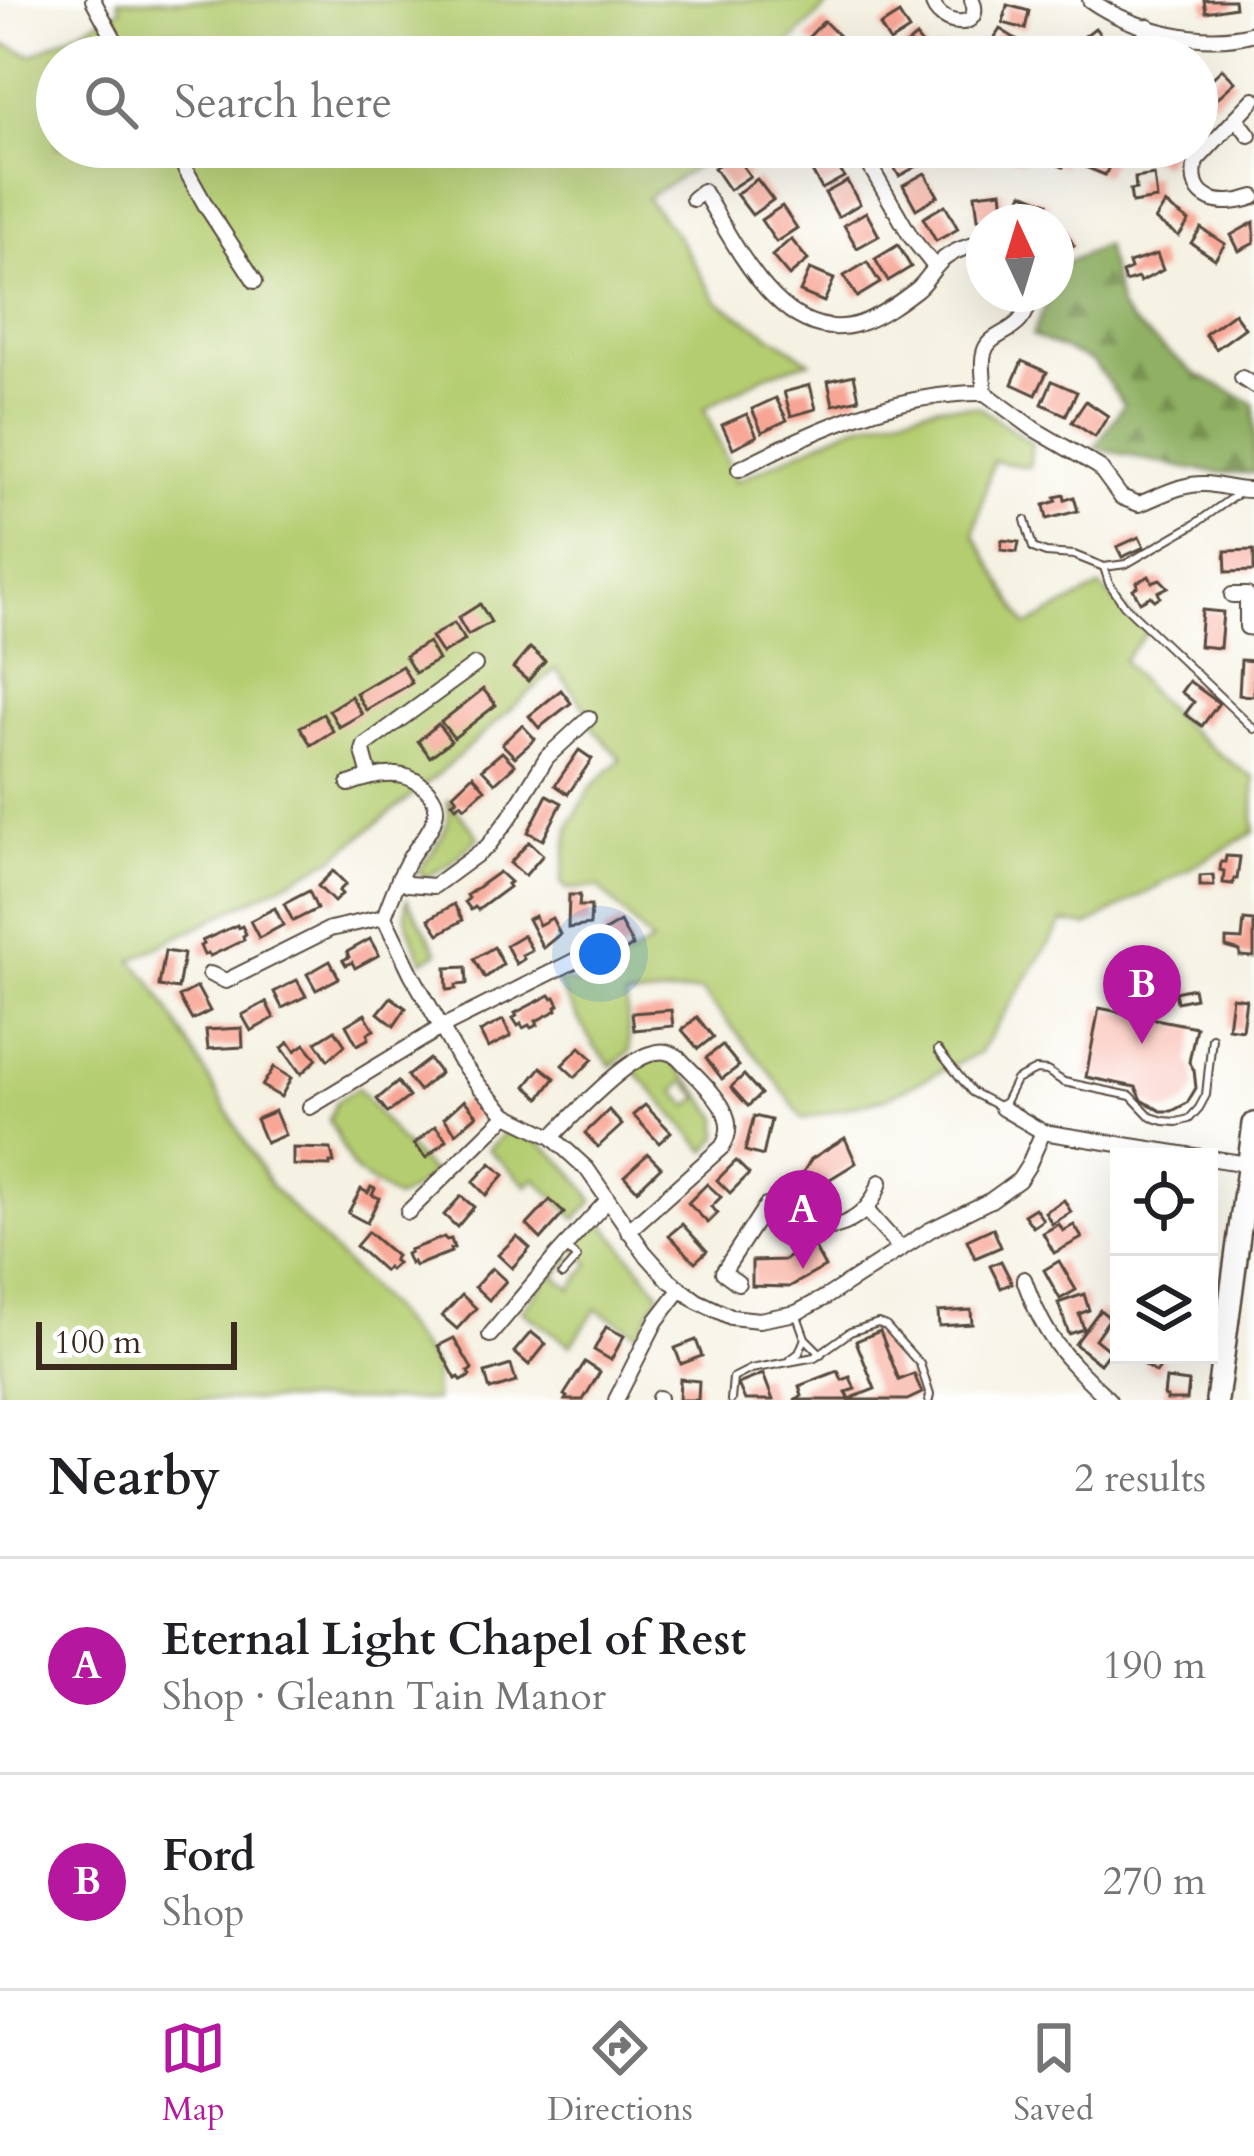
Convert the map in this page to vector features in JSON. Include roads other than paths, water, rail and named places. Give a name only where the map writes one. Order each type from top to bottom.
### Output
[{"type":"main road","points":[[1217,1400],[1247,1220],[1247,1164],[1254,1124]]},
{"type":"street","points":[[94,0],[113,36]]},
{"type":"street","points":[[932,0],[938,15],[961,22],[975,14],[972,0]]},
{"type":"street","points":[[1090,0],[1148,26],[1193,36]]},
{"type":"street","points":[[1145,36],[1148,26]]},
{"type":"street","points":[[1218,37],[1254,33]]},
{"type":"street","points":[[1218,137],[1254,99]]},
{"type":"street","points":[[1236,118],[1249,136]]},
{"type":"street","points":[[185,168],[255,281]]},
{"type":"street","points":[[871,168],[911,237],[935,267]]},
{"type":"street","points":[[1195,168],[1194,183],[1200,193],[1223,203],[1254,197]]},
{"type":"street","points":[[693,199],[703,190],[778,302],[818,326],[837,328],[880,315],[926,282],[935,267],[966,249]]},
{"type":"street","points":[[985,393],[986,346],[1021,322],[1025,312]]},
{"type":"street","points":[[739,469],[823,427],[859,415],[950,394],[985,393],[1034,429],[1099,466],[1121,497],[1139,504],[1186,485],[1247,490]]},
{"type":"street","points":[[1232,595],[1247,595],[1247,627],[1254,628]]},
{"type":"street","points":[[370,777],[365,745],[475,665]]},
{"type":"street","points":[[399,878],[408,884],[434,886],[487,848],[547,757],[585,722],[595,741]]},
{"type":"street","points":[[350,784],[404,774],[434,799],[433,824],[399,878],[384,917],[459,1059],[507,1115],[552,1137],[587,1169],[659,1270],[707,1307],[731,1317],[759,1320],[796,1313],[1006,1190],[1028,1166],[1043,1132]]},
{"type":"street","points":[[210,974],[226,989],[330,929],[384,917]]},
{"type":"street","points":[[310,1107],[442,1027],[574,961]]},
{"type":"street","points":[[552,1137],[610,1080],[656,1052],[670,1052],[678,1058],[728,1114],[730,1127],[722,1147],[628,1231]]},
{"type":"street","points":[[1002,1108],[1043,1132],[1143,1148]]},
{"type":"street","points":[[408,1212],[507,1115]]},
{"type":"street","points":[[1218,1160],[1247,1164]]},
{"type":"street","points":[[738,1283],[723,1272],[766,1206],[794,1222],[826,1228],[847,1223],[866,1210],[880,1182]]},
{"type":"street","points":[[490,1335],[608,1201]]},
{"type":"street","points":[[866,1210],[901,1249]]},
{"type":"street","points":[[1024,1279],[1044,1330],[1109,1400]]},
{"type":"street","points":[[616,1400],[656,1321],[680,1290]]},
{"type":"lane","points":[[1025,520],[1033,548],[1074,555],[1104,567],[1126,564],[1247,490]]},
{"type":"lane","points":[[1104,567],[1124,605],[1254,729]]},
{"type":"lane","points":[[938,1050],[972,1092],[1002,1108],[1016,1080],[1047,1070],[1064,1082],[1131,1096],[1151,1117],[1177,1122],[1189,1118],[1206,1095],[1212,1038]]},
{"type":"lane","points":[[562,1275],[577,1258],[564,1247]]},
{"type":"lane","points":[[796,1313],[806,1338],[821,1354]]},
{"type":"lane","points":[[731,1400],[733,1378],[751,1369],[821,1354],[850,1332],[878,1323],[886,1325],[920,1364],[929,1400]]},
{"type":"lane","points":[[789,1361],[806,1338]]},
{"type":"place","name":"Ford","points":[[1142,1044]]},
{"type":"place","name":"Eternal Light Chapel of Rest","points":[[803,1269]]}]
